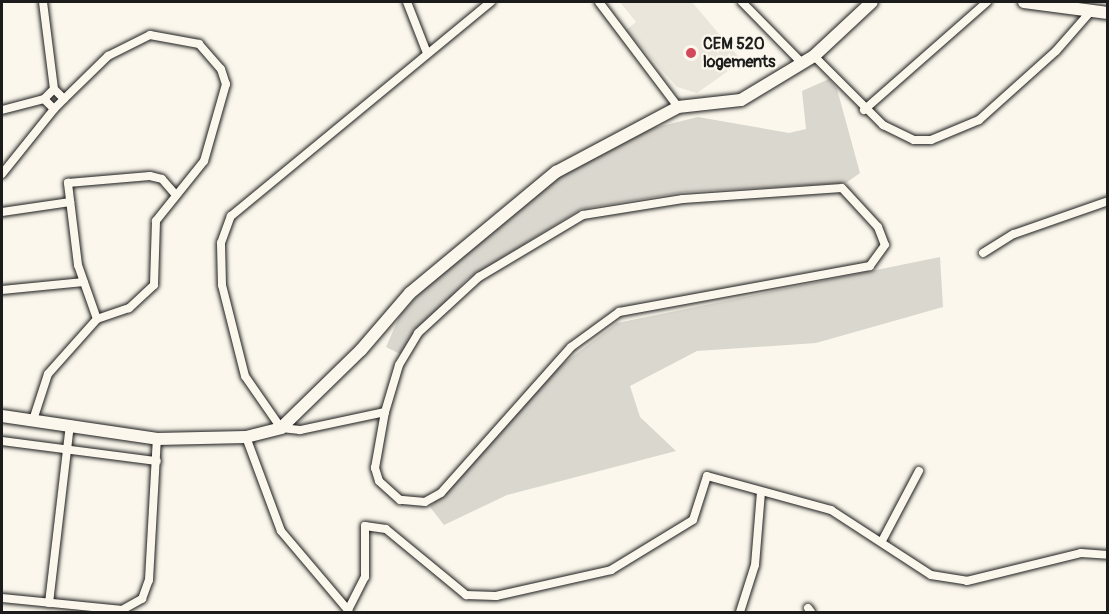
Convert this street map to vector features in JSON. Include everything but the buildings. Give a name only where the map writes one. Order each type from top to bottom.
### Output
[{"type":"street","points":[[43,2],[54,89],[64,99]]},
{"type":"street","points":[[407,2],[426,53]]},
{"type":"street","points":[[281,428],[245,376],[222,285],[221,243],[231,216],[426,53],[491,2]]},
{"type":"street","points":[[599,2],[678,107]]},
{"type":"street","points":[[742,2],[802,63]]},
{"type":"street","points":[[281,428],[457,250],[556,172],[678,107],[741,100],[814,56],[872,2]]},
{"type":"street","points":[[864,110],[987,2]]},
{"type":"street","points":[[1024,2],[1107,13]]},
{"type":"street","points":[[814,56],[864,110],[914,140],[955,134],[1056,51],[1090,11]]},
{"type":"street","points":[[2,174],[54,109],[108,56],[150,35],[199,44],[221,69],[225,98],[204,161],[156,221],[154,285],[129,308],[97,319],[48,374],[34,417]]},
{"type":"street","points":[[2,110],[44,99],[54,89]]},
{"type":"street","points":[[44,99],[54,109]]},
{"type":"street","points":[[97,319],[84,282],[68,183],[150,176],[162,179],[176,195]]},
{"type":"street","points":[[842,188],[884,237],[880,256],[870,266],[619,312],[571,347],[441,492],[425,502],[400,500],[379,481],[375,468],[385,412],[399,365],[418,333],[479,277],[584,215],[683,199],[842,188]]},
{"type":"street","points":[[983,253],[1014,234],[1107,201]]},
{"type":"street","points":[[2,212],[70,202]]},
{"type":"street","points":[[2,290],[84,282]]},
{"type":"street","points":[[2,416],[34,417],[157,439],[246,437],[281,428],[300,430],[385,412]]},
{"type":"street","points":[[54,606],[66,447],[70,424]]},
{"type":"street","points":[[246,437],[281,531],[348,610],[365,577],[366,526],[386,529],[466,595],[496,596],[611,570],[693,520],[707,476],[831,510],[883,539],[911,566],[967,581],[1081,553],[1107,555]]},
{"type":"street","points":[[2,598],[54,606],[122,610],[142,599],[148,580],[157,439]]},
{"type":"street","points":[[2,441],[66,447],[157,461]]},
{"type":"street","points":[[883,539],[919,471]]},
{"type":"street","points":[[740,612],[755,565],[761,492]]},
{"type":"shaded area","name":"CEM 520 logements","points":[[620,2],[692,2],[742,61],[697,93],[677,87],[626,30],[636,22]]},
{"type":"shaded area","points":[[829,79],[837,89],[860,173],[846,183],[685,192],[581,209],[466,280],[400,354],[386,347],[400,315],[438,273],[571,168],[645,130],[698,117],[789,133],[806,129],[802,91]]},
{"type":"shaded area","points":[[940,257],[943,307],[816,343],[697,351],[630,386],[640,417],[676,451],[507,495],[444,525],[430,507],[555,370],[617,323]]},
{"type":"place","name":"CEM 520 logements","points":[[691,53]]}]
